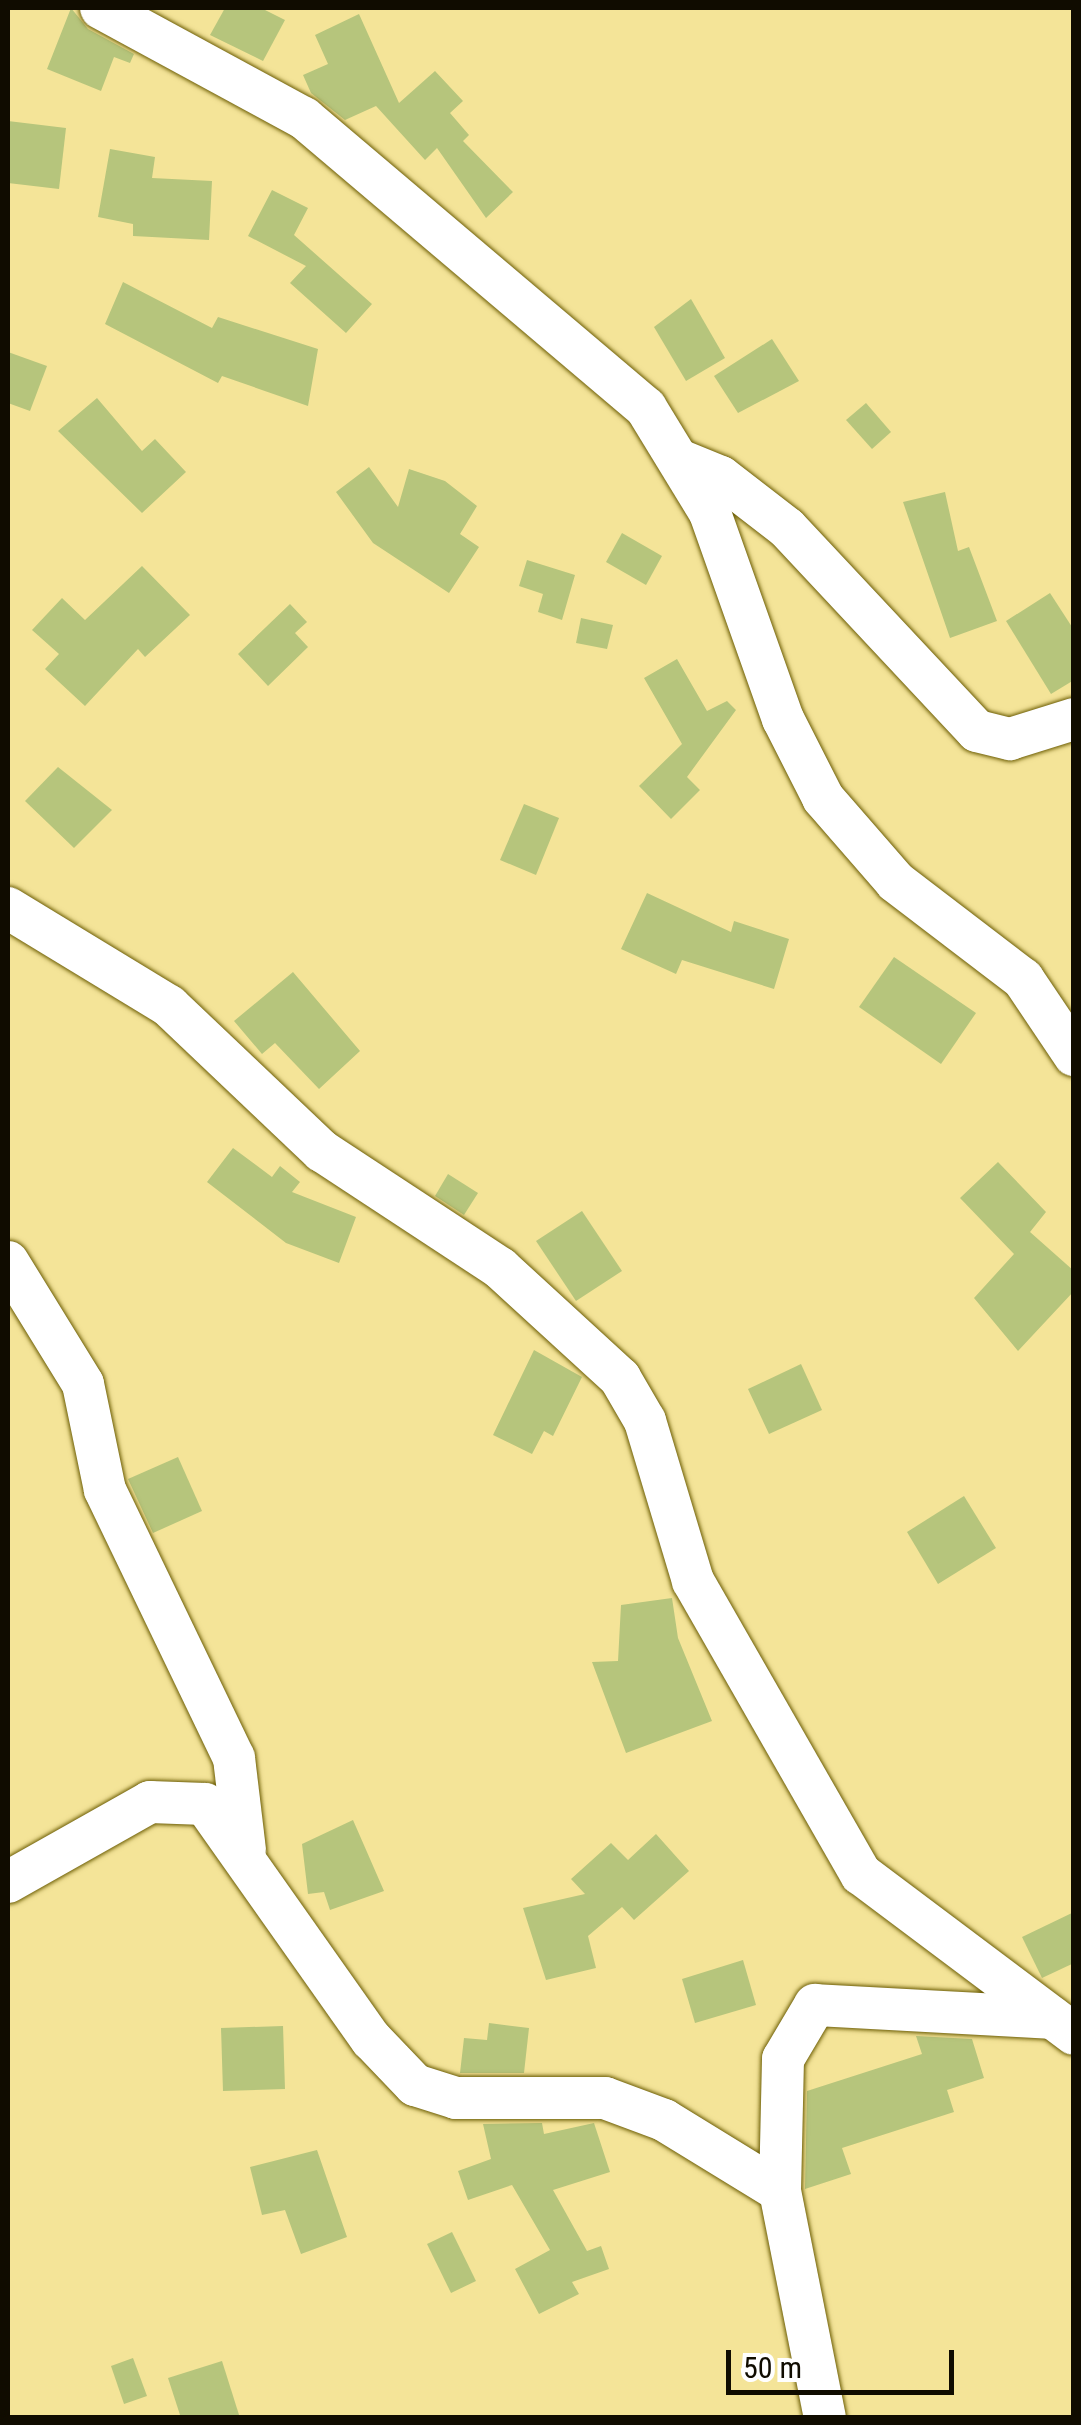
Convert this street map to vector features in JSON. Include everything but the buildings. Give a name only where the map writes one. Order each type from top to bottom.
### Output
[{"type":"street","points":[[100,8],[304,118],[366,165],[646,408],[710,513],[782,720],[823,798],[896,882],[1023,979],[1074,1054]]},
{"type":"street","points":[[679,460],[721,477],[787,528],[977,731],[1010,738],[1074,720]]},
{"type":"street","points":[[8,908],[168,1006],[322,1151],[500,1268],[620,1378],[645,1421],[693,1581],[861,1874],[1063,2026]]},
{"type":"street","points":[[8,1262],[71,1359],[105,1490],[234,1758],[245,1850]]},
{"type":"street","points":[[8,1882],[132,1811],[170,1799],[205,1804],[245,1850],[371,2039],[415,2086],[456,2098],[605,2098],[664,2120],[780,2191]]},
{"type":"street","points":[[826,2418],[780,2191],[783,2059],[815,2005],[1063,2026]]}]
